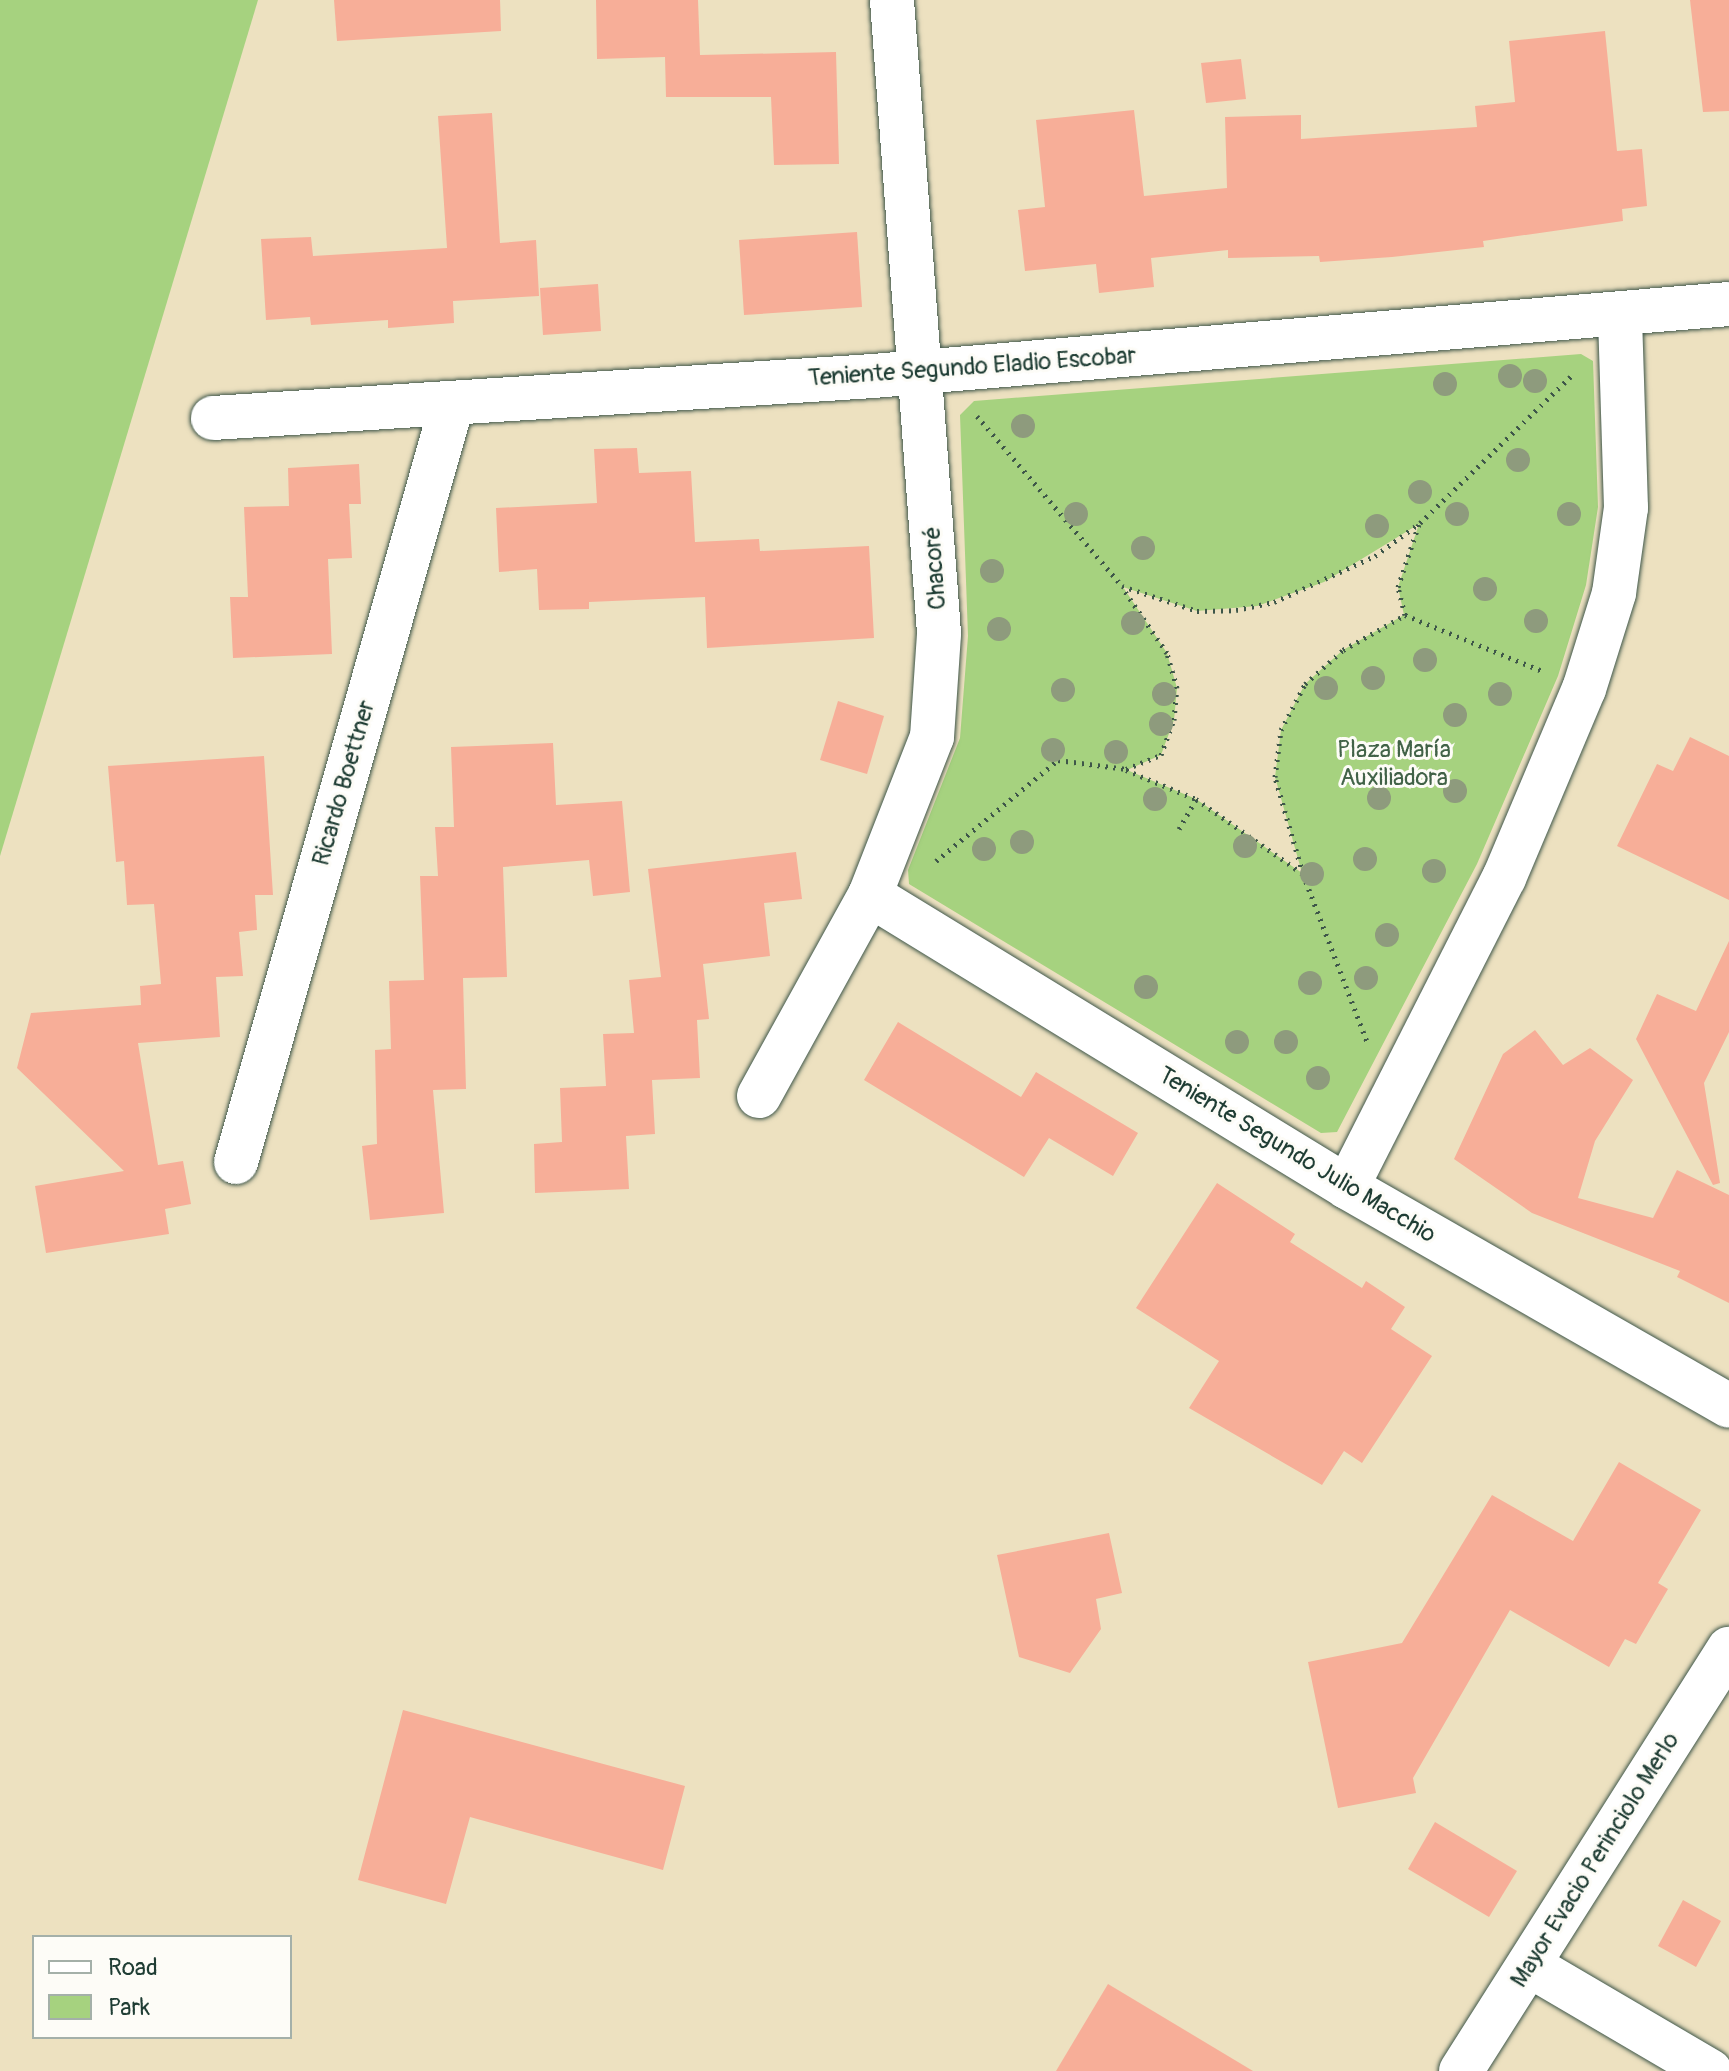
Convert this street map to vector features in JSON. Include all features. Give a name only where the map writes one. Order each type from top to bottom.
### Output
[{"type":"street","name":"Chacoré","points":[[759,1096],[870,895],[922,767],[938,686],[923,372],[892,0]]},
{"type":"street","name":"Teniente Segundo Eladio Escobar","points":[[213,418],[923,372],[1729,304]]},
{"type":"street","points":[[1347,1187],[1504,878],[1584,689],[1614,593],[1626,508],[1620,315]]},
{"type":"street","name":"Ricardo Boettner","points":[[236,1162],[452,404]]},
{"type":"street","name":"Teniente Segundo Julio Macchio","points":[[870,895],[1347,1187],[1729,1406]]},
{"type":"street","name":"Mayor Evacio Perinciolo Merlo","points":[[1461,2071],[1729,1649]]},
{"type":"street","points":[[1529,1965],[1710,2071]]},
{"type":"path","points":[[1122,586],[1197,611],[1257,606],[1324,582],[1375,556],[1420,523],[1581,366]]},
{"type":"path","points":[[977,415],[1122,586],[1167,653],[1177,688],[1174,720],[1161,755],[1126,769]]},
{"type":"path","points":[[1405,615],[1398,587],[1420,523]]},
{"type":"path","points":[[1405,615],[1584,689]]},
{"type":"path","points":[[1405,615],[1343,650],[1305,684],[1281,730],[1275,777],[1303,874],[1369,1049],[1407,1070]]},
{"type":"path","points":[[924,871],[1058,760],[1126,769],[1196,799],[1303,874]]},
{"type":"path","points":[[1179,829],[1196,799]]},
{"type":"green space","points":[[0,0],[258,0],[0,856]]},
{"type":"green space","name":"Plaza María Auxiliadora","points":[[1581,354],[1593,361],[1598,507],[1586,585],[1558,676],[1477,864],[1337,1132],[1321,1133],[909,884],[908,870],[960,738],[968,636],[960,415],[974,401]],"holes":[[[1419,524],[1398,587],[1404,615],[1343,650],[1305,684],[1281,730],[1275,777],[1302,873],[1196,799],[1127,770],[1161,755],[1174,720],[1177,688],[1167,653],[1123,587],[1197,611],[1257,606],[1324,582]]]},
{"type":"building","points":[[334,0],[500,0],[501,31],[337,41]]},
{"type":"building","points":[[596,0],[698,0],[700,55],[836,52],[839,164],[774,165],[771,97],[666,97],[665,57],[597,59]]},
{"type":"building","points":[[1690,0],[1729,0],[1729,111],[1703,112]]},
{"type":"building","points":[[1605,31],[1617,151],[1642,149],[1647,206],[1622,209],[1623,221],[1483,241],[1484,247],[1392,257],[1320,262],[1319,256],[1228,258],[1228,250],[1151,258],[1154,287],[1099,293],[1096,264],[1025,271],[1018,210],[1045,207],[1036,120],[1134,110],[1144,196],[1227,188],[1225,117],[1301,115],[1301,139],[1477,127],[1475,106],[1515,102],[1509,41]]},
{"type":"building","points":[[1241,59],[1246,99],[1206,103],[1201,63]]},
{"type":"building","points":[[492,113],[500,243],[536,240],[539,296],[453,301],[454,323],[388,328],[388,320],[311,325],[310,317],[266,320],[261,239],[311,237],[313,256],[447,248],[438,116]]},
{"type":"building","points":[[857,232],[862,307],[744,315],[739,240]]},
{"type":"building","points":[[598,284],[601,331],[543,335],[540,288]]},
{"type":"building","points":[[637,448],[639,473],[691,471],[695,542],[759,539],[760,551],[869,546],[874,638],[707,648],[705,597],[589,602],[589,609],[539,610],[537,569],[499,572],[496,508],[597,503],[594,449]]},
{"type":"building","points":[[359,464],[361,504],[349,504],[352,558],[328,559],[332,654],[233,658],[230,597],[248,597],[244,507],[289,506],[288,468]]},
{"type":"building","points":[[838,701],[884,716],[867,774],[820,760]]},
{"type":"building","points":[[1690,737],[1729,756],[1729,900],[1617,846],[1657,764],[1673,771]]},
{"type":"building","points":[[553,743],[556,805],[622,801],[630,892],[593,896],[589,860],[503,867],[507,977],[463,978],[466,1089],[433,1090],[444,1213],[370,1220],[362,1146],[377,1144],[375,1050],[391,1049],[389,981],[424,980],[420,876],[438,876],[435,827],[454,827],[451,747]]},
{"type":"building","points":[[264,756],[273,895],[255,895],[257,930],[239,932],[243,976],[216,977],[220,1037],[138,1043],[158,1165],[183,1161],[191,1204],[165,1209],[169,1234],[46,1253],[35,1186],[124,1171],[17,1068],[31,1013],[141,1005],[140,986],[161,984],[154,904],[127,905],[124,861],[116,862],[108,766]]},
{"type":"building","points":[[796,852],[802,899],[764,903],[770,956],[703,964],[709,1019],[697,1020],[700,1078],[652,1080],[655,1134],[626,1136],[629,1189],[535,1193],[534,1144],[562,1142],[560,1088],[606,1086],[603,1034],[634,1033],[629,980],[661,977],[648,869]]},
{"type":"building","points":[[1729,941],[1729,1032],[1704,1083],[1720,1183],[1713,1185],[1636,1039],[1657,994],[1696,1011]]},
{"type":"building","points":[[898,1022],[1021,1097],[1036,1072],[1138,1133],[1113,1176],[1049,1138],[1024,1177],[864,1080]]},
{"type":"building","points":[[1535,1030],[1563,1065],[1590,1048],[1633,1080],[1595,1141],[1578,1198],[1653,1218],[1677,1170],[1729,1195],[1729,1303],[1677,1277],[1680,1271],[1532,1213],[1454,1159],[1503,1054]]},
{"type":"building","points":[[1217,1183],[1295,1234],[1290,1242],[1362,1288],[1366,1281],[1405,1307],[1391,1329],[1432,1356],[1362,1463],[1344,1451],[1322,1485],[1189,1408],[1219,1361],[1136,1308]]},
{"type":"building","points":[[1619,1462],[1701,1510],[1658,1583],[1668,1589],[1636,1644],[1625,1639],[1609,1667],[1510,1610],[1413,1778],[1416,1793],[1338,1808],[1308,1662],[1402,1643],[1492,1495],[1573,1541]]},
{"type":"building","points":[[1109,1533],[1122,1593],[1096,1599],[1101,1629],[1070,1673],[1019,1657],[997,1555]]},
{"type":"building","points":[[403,1710],[685,1786],[663,1870],[470,1817],[446,1904],[358,1880]]},
{"type":"building","points":[[1435,1822],[1517,1871],[1489,1917],[1408,1869]]},
{"type":"building","points":[[1683,1900],[1721,1921],[1696,1967],[1658,1946]]},
{"type":"building","points":[[1108,1984],[1253,2071],[1056,2071]]}]
